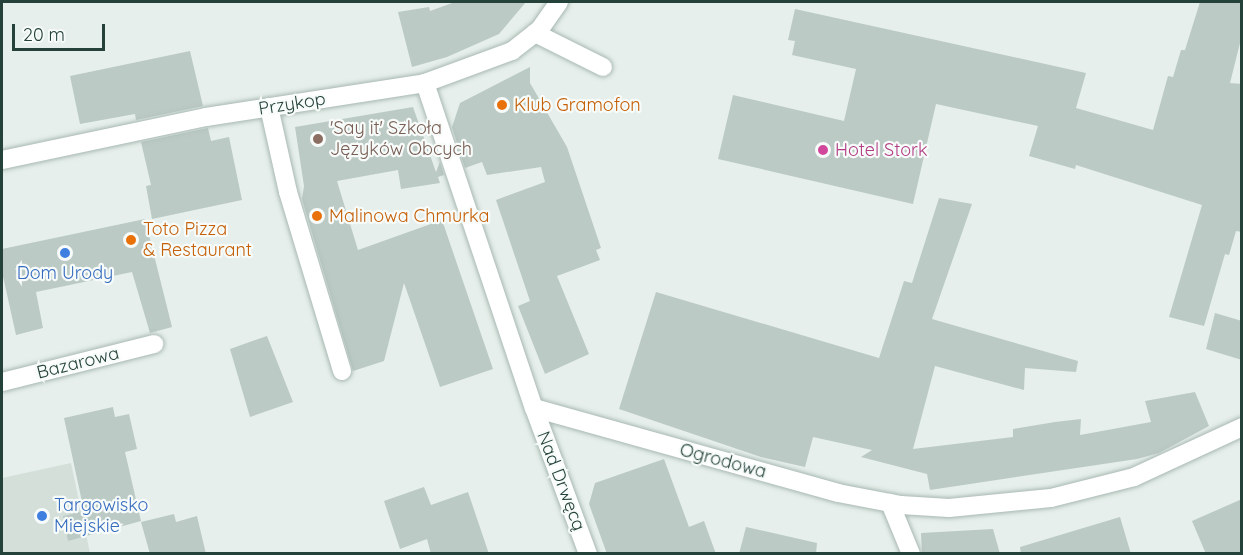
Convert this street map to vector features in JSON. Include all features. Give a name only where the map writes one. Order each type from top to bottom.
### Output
[{"type":"street","name":"Przykop","points":[[2,160],[269,107],[425,83],[512,51],[535,33],[559,2]]},
{"type":"street","points":[[535,33],[603,67]]},
{"type":"street","points":[[425,83],[534,408]]},
{"type":"street","points":[[269,107],[288,192],[342,371]]},
{"type":"street","name":"Bazarowa","points":[[2,382],[154,344]]},
{"type":"street","name":"Ogrodowa","points":[[534,408],[838,493],[890,503],[949,508],[1051,498],[1134,477],[1242,426]]},
{"type":"street","name":"Nad Drwęcą","points":[[534,408],[588,554]]},
{"type":"street","points":[[890,503],[910,554]]},
{"type":"shaded area","name":"Targowisko Miejskie","points":[[71,463],[90,553],[2,553],[2,478]]},
{"type":"building","points":[[455,2],[526,2],[499,34],[447,57],[412,67],[398,12],[429,7],[430,11]]},
{"type":"building","points":[[1200,2],[1242,2],[1242,35],[1230,83],[1242,84],[1242,232],[1236,231],[1229,255],[1225,254],[1204,326],[1169,317],[1202,205],[1076,165],[1075,169],[1029,156],[1038,126],[936,104],[913,204],[718,159],[733,95],[844,121],[856,69],[792,55],[795,41],[788,40],[795,9],[1086,73],[1076,108],[1153,130],[1168,76],[1173,77],[1181,50],[1185,50]]},
{"type":"building","points":[[190,51],[203,106],[136,120],[135,114],[80,124],[70,76]]},
{"type":"building","points":[[530,67],[530,83],[567,147],[601,248],[596,250],[600,260],[557,276],[589,354],[545,374],[518,306],[530,301],[496,200],[545,182],[541,167],[487,175],[482,162],[465,168],[452,127],[460,103]]},
{"type":"building","points":[[413,107],[436,172],[440,162],[444,175],[438,177],[440,183],[401,189],[398,170],[337,181],[358,250],[442,220],[493,369],[440,387],[404,283],[384,361],[353,371],[302,199],[304,186],[295,127]]},
{"type":"building","points":[[208,128],[211,141],[229,137],[242,200],[152,219],[146,186],[151,185],[141,142]]},
{"type":"building","points":[[939,198],[972,204],[932,319],[1078,361],[1076,372],[1025,368],[1024,390],[935,366],[913,449],[1013,437],[1013,429],[1081,419],[1080,435],[1151,422],[1145,401],[1195,392],[1209,426],[1159,453],[1137,459],[930,490],[927,474],[861,457],[872,450],[813,437],[805,467],[761,457],[619,409],[656,292],[879,358],[904,281],[912,283]]},
{"type":"building","points":[[145,219],[172,327],[150,333],[132,272],[36,292],[43,328],[16,335],[2,272],[2,249]]},
{"type":"building","points":[[1215,313],[1242,321],[1242,360],[1206,349]]},
{"type":"building","points":[[267,336],[293,402],[250,417],[230,349]]},
{"type":"building","points":[[113,407],[115,417],[129,414],[137,449],[125,452],[141,521],[68,541],[63,516],[84,511],[64,418]]},
{"type":"building","points":[[664,459],[689,527],[704,521],[716,554],[607,554],[589,504],[595,483]]},
{"type":"building","points":[[424,487],[431,505],[468,492],[489,554],[431,554],[427,539],[400,549],[384,501]]},
{"type":"building","points":[[1242,499],[1242,554],[1206,554],[1192,521]]},
{"type":"building","points":[[174,514],[176,522],[197,516],[206,554],[150,554],[141,522]]},
{"type":"building","points":[[1120,517],[1131,554],[1021,554],[1020,547]]},
{"type":"building","points":[[746,527],[817,543],[816,554],[739,554]]},
{"type":"building","points":[[993,529],[1000,554],[922,554],[921,533]]},
{"type":"place","name":"Klub Gramofon","points":[[502,105]]},
{"type":"place","name":"'Say it' Szkoła Języków Obcych","points":[[318,139]]},
{"type":"place","name":"Hotel Stork","points":[[823,150]]},
{"type":"place","name":"Malinowa Chmurka","points":[[317,216]]},
{"type":"place","name":"Toto Pizza & Restaurant","points":[[131,240]]},
{"type":"place","name":"Dom Urody","points":[[65,253]]},
{"type":"place","name":"Targowisko Miejskie","points":[[42,516]]}]
